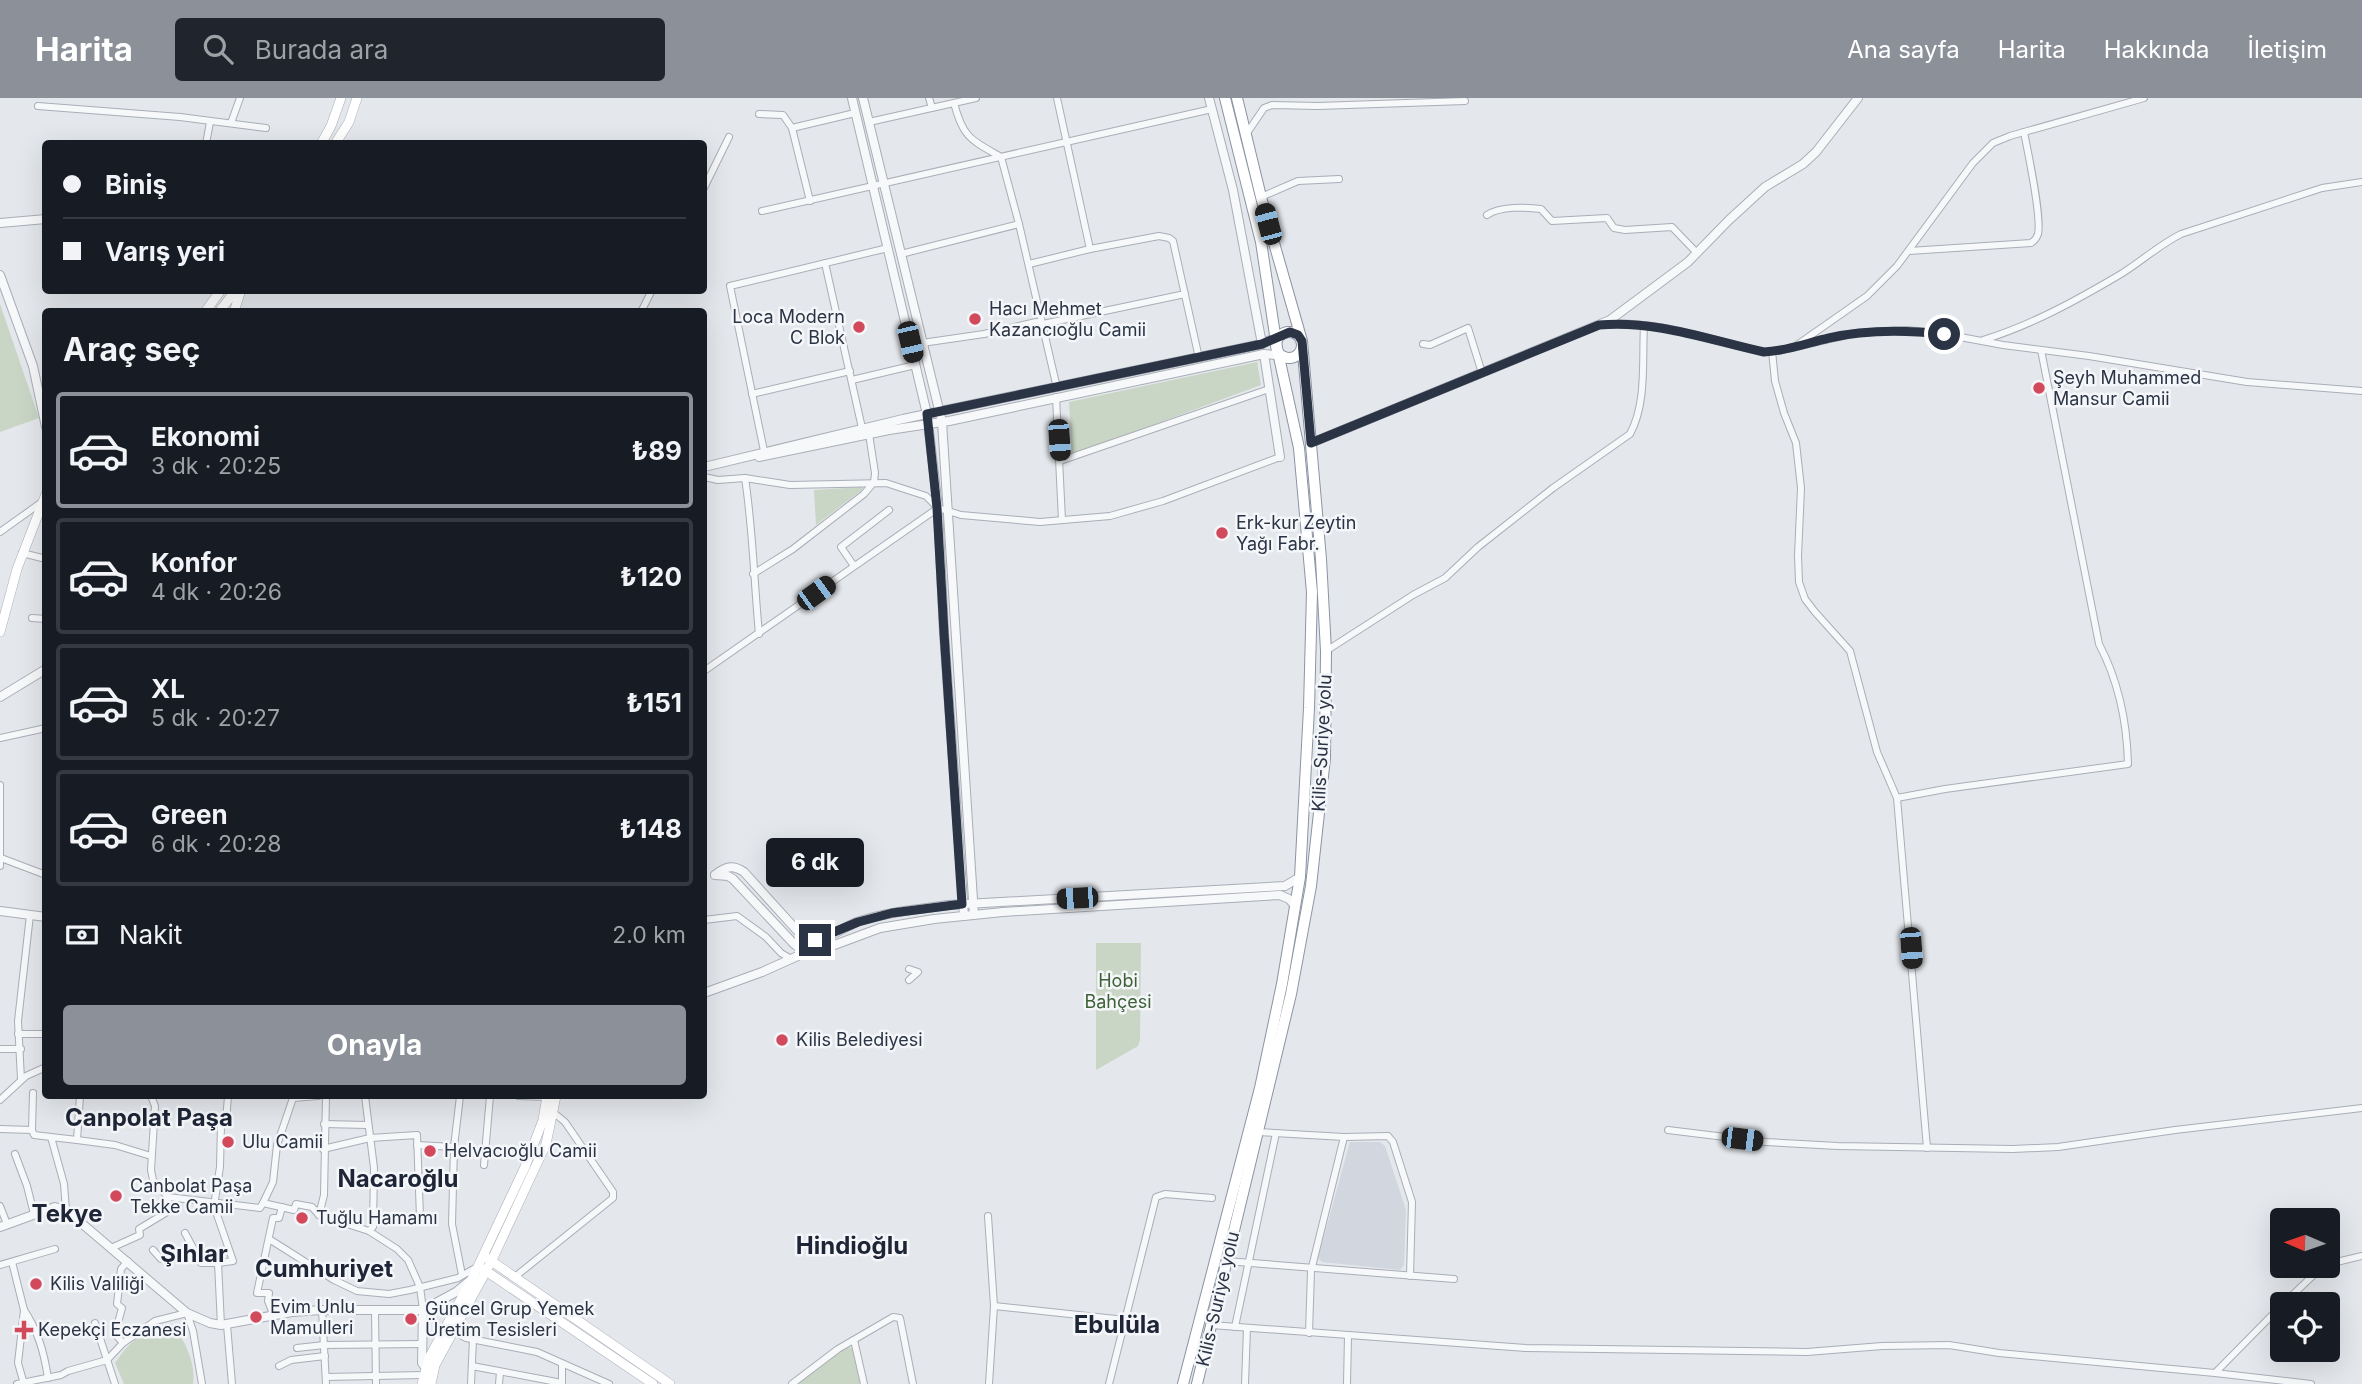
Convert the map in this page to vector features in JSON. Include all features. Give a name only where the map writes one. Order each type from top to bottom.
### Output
[{"type":"highway","points":[[1183,1384],[1259,1088],[1282,984],[1300,877],[1309,708],[1312,592],[1299,448],[1261,242],[1225,98]]},
{"type":"highway","name":"Kilis-Suriye yolu","points":[[1197,1384],[1291,994],[1311,886],[1325,758],[1326,651],[1321,559],[1302,341],[1261,197],[1237,98]]},
{"type":"highway","points":[[1294,333],[1302,341],[1297,355],[1280,346],[1294,333]]},
{"type":"main road","points":[[323,140],[341,98]]},
{"type":"main road","points":[[338,140],[349,122],[357,98]]},
{"type":"main road","points":[[224,308],[236,294]]},
{"type":"main road","points":[[0,632],[22,553],[42,503]]},
{"type":"main road","points":[[431,1384],[435,1365],[488,1258],[549,1099]]},
{"type":"main road","points":[[488,1258],[497,1250],[546,1144],[554,1113],[551,1099]]},
{"type":"main road","points":[[497,1250],[505,1269]]},
{"type":"main road","points":[[488,1258],[670,1384]]},
{"type":"main road","points":[[482,1268],[653,1384]]},
{"type":"main road","points":[[476,1280],[501,1281]]},
{"type":"main road","points":[[423,1375],[476,1280]]},
{"type":"street","points":[[60,98],[60,108]]},
{"type":"street","points":[[231,123],[240,98]]},
{"type":"street","points":[[852,98],[901,254],[942,422],[944,633],[964,916]]},
{"type":"street","points":[[863,98],[888,248],[927,414],[942,509],[974,915]]},
{"type":"street","points":[[929,98],[932,108]]},
{"type":"street","points":[[869,122],[976,98]]},
{"type":"street","points":[[1057,98],[1090,249]]},
{"type":"street","points":[[1209,98],[1233,190],[1262,344]]},
{"type":"street","points":[[1311,443],[1610,320],[1697,253],[1765,187],[1809,158],[1858,98]]},
{"type":"street","points":[[1792,348],[1867,296],[1897,266],[1973,163],[1993,143],[2144,98]]},
{"type":"street","points":[[1245,134],[1256,116],[1272,105],[1465,101]]},
{"type":"street","points":[[954,103],[965,133],[1001,157],[1019,224],[1057,392],[1062,520]]},
{"type":"street","points":[[38,106],[180,117],[266,128]]},
{"type":"street","points":[[762,211],[1212,109]]},
{"type":"street","points":[[792,128],[855,113]]},
{"type":"street","points":[[759,114],[783,115],[792,128],[810,201]]},
{"type":"street","points":[[207,140],[210,122]]},
{"type":"street","points":[[1909,251],[2031,243],[2035,239],[2038,234],[2038,217],[2024,132]]},
{"type":"street","points":[[707,182],[729,137]]},
{"type":"street","points":[[1261,197],[1298,181],[1339,180]]},
{"type":"street","points":[[1982,341],[2034,322],[2123,272],[2166,241],[2181,234],[2322,188],[2362,182]]},
{"type":"street","points":[[1488,215],[1497,210],[1535,208],[1541,209],[1552,221],[1607,218],[1614,228],[1625,230],[1672,227],[1697,253]]},
{"type":"street","points":[[0,223],[42,219]]},
{"type":"street","points":[[901,254],[1019,224]]},
{"type":"street","points":[[1028,264],[1159,236],[1169,238],[1173,241],[1199,358]]},
{"type":"street","points":[[764,451],[730,286],[888,248]]},
{"type":"street","points":[[753,574],[793,549],[864,494],[874,482],[875,473],[866,431],[849,371],[825,262]]},
{"type":"street","points":[[0,275],[33,366],[42,408]]},
{"type":"street","points":[[922,343],[984,334],[1036,322],[1043,324],[1185,294]]},
{"type":"street","points":[[1599,325],[1660,327],[1764,352],[1885,330],[1944,334],[2247,382],[2362,391]]},
{"type":"street","points":[[1326,651],[1413,595],[1445,578],[1478,547],[1553,488],[1630,434],[1636,422],[1641,396],[1644,325]]},
{"type":"street","points":[[1423,344],[1430,345],[1468,328],[1482,373]]},
{"type":"street","points":[[707,466],[732,458],[866,431],[942,422],[1262,344],[1280,346]]},
{"type":"street","points":[[732,458],[755,458],[939,411],[1264,354],[1280,346]]},
{"type":"street","points":[[1897,797],[2128,764],[2126,721],[2118,689],[2099,644],[2041,350]]},
{"type":"street","points":[[1772,351],[1775,381],[1796,443],[1801,488],[1798,556],[1800,582],[1805,599],[1850,651],[1877,752],[1897,797],[1927,1148]]},
{"type":"street","points":[[707,478],[718,480],[745,478],[790,485],[886,483],[926,496],[942,509],[961,515],[999,519],[1040,522],[1110,516],[1163,501],[1280,457],[1264,354]]},
{"type":"street","points":[[852,380],[915,365]]},
{"type":"street","points":[[752,394],[849,371]]},
{"type":"street","points":[[1060,461],[1269,389]]},
{"type":"street","points":[[745,478],[750,510],[759,634]]},
{"type":"street","points":[[0,532],[42,500]]},
{"type":"street","points":[[707,669],[854,566],[942,509]]},
{"type":"street","points":[[854,566],[841,547],[888,510]]},
{"type":"street","points":[[22,553],[42,557]]},
{"type":"street","points":[[32,618],[42,619]]},
{"type":"street","points":[[0,697],[42,671]]},
{"type":"street","points":[[0,738],[42,729]]},
{"type":"street","points":[[0,785],[0,866]]},
{"type":"street","points":[[1,858],[42,873]]},
{"type":"street","points":[[811,951],[794,944],[733,879],[715,875],[723,869],[737,868],[802,936],[811,940],[858,922],[892,913],[962,904],[1285,886],[1300,877]]},
{"type":"street","points":[[707,992],[811,951],[880,929],[964,916],[1280,895],[1296,906]]},
{"type":"street","points":[[0,911],[42,916]]},
{"type":"street","points":[[21,1079],[18,1034],[30,915]]},
{"type":"street","points":[[707,920],[737,916],[791,959]]},
{"type":"street","points":[[811,940],[811,951]]},
{"type":"street","points":[[909,969],[918,972],[909,980]]},
{"type":"street","points":[[18,1034],[42,1034]]},
{"type":"street","points":[[0,1049],[21,1049]]},
{"type":"street","points":[[0,1100],[21,1079],[42,1069]]},
{"type":"street","points":[[33,1093],[34,1135],[115,1145],[151,1156]]},
{"type":"street","points":[[77,1140],[80,1099]]},
{"type":"street","points":[[152,1099],[155,1106],[151,1156],[153,1180],[168,1197],[260,1208],[273,1182],[277,1145],[293,1099]]},
{"type":"street","points":[[185,1233],[201,1263],[233,1261],[214,1206],[220,1167],[221,1124],[226,1122],[228,1099]]},
{"type":"street","points":[[319,1215],[324,1195],[326,1099]]},
{"type":"street","points":[[365,1099],[374,1168],[373,1227],[369,1231]]},
{"type":"street","points":[[460,1099],[454,1147],[452,1224],[462,1275]]},
{"type":"street","points":[[484,1164],[491,1099]]},
{"type":"street","points":[[1668,1130],[1766,1142],[1927,1148],[2058,1147],[2362,1108]]},
{"type":"street","points":[[516,1276],[613,1198],[613,1192],[565,1122],[554,1113]]},
{"type":"street","points":[[324,1124],[368,1125]]},
{"type":"street","points":[[0,1129],[32,1129]]},
{"type":"street","points":[[1258,1132],[1344,1137],[1388,1136],[1412,1202],[1410,1276]]},
{"type":"street","points":[[1235,1327],[1276,1133]]},
{"type":"street","points":[[323,1149],[370,1138],[415,1134],[420,1217]]},
{"type":"street","points":[[51,1137],[64,1184],[66,1210]]},
{"type":"street","points":[[1309,1333],[1312,1268],[1344,1137]]},
{"type":"street","points":[[417,1145],[454,1147]]},
{"type":"street","points":[[15,1154],[34,1214]]},
{"type":"street","points":[[1109,1384],[1156,1197],[1165,1194],[1212,1198]]},
{"type":"street","points":[[111,1248],[140,1235],[139,1229],[163,1216],[167,1212],[168,1197]]},
{"type":"street","points":[[263,1203],[294,1210],[296,1204],[312,1206],[319,1215],[369,1231],[397,1249],[408,1260],[420,1287],[423,1310],[423,1375],[326,1381],[322,1310]]},
{"type":"street","points":[[0,1206],[3,1226],[55,1208],[66,1210],[187,1312],[210,1323],[224,1325],[322,1310],[423,1310],[476,1280]]},
{"type":"street","points":[[270,1316],[272,1311],[268,1301],[269,1293],[257,1293],[273,1217],[279,1218],[282,1207]]},
{"type":"street","points":[[988,1216],[994,1306],[989,1384]]},
{"type":"street","points":[[269,1239],[334,1280],[357,1291],[389,1294],[482,1268]]},
{"type":"street","points":[[0,1265],[55,1249]]},
{"type":"street","points":[[153,1251],[161,1259],[197,1258]]},
{"type":"street","points":[[2340,1261],[2362,1256]]},
{"type":"street","points":[[123,1343],[115,1334],[122,1308],[117,1304],[121,1269],[128,1261]]},
{"type":"street","points":[[1226,1261],[1454,1279]]},
{"type":"street","points":[[12,1262],[24,1310],[18,1363],[21,1384],[107,1360],[123,1343],[155,1321],[187,1312]]},
{"type":"street","points":[[218,1263],[232,1384]]},
{"type":"street","points":[[2295,1292],[2311,1278]]},
{"type":"street","points":[[994,1306],[1125,1320]]},
{"type":"street","points":[[24,1310],[40,1340],[48,1378]]},
{"type":"street","points":[[375,1310],[375,1380]]},
{"type":"street","points":[[187,1312],[202,1384]]},
{"type":"street","points":[[2215,1373],[2270,1316]]},
{"type":"street","points":[[792,1384],[838,1349],[893,1317],[900,1318],[913,1384]]},
{"type":"street","points":[[95,1323],[115,1384]]},
{"type":"street","points":[[1211,1325],[1526,1348],[1807,1352],[1882,1346],[1949,1345],[1999,1353],[2311,1384]]},
{"type":"street","points":[[1245,1384],[1247,1328]]},
{"type":"street","points":[[453,1331],[473,1339],[537,1352],[607,1384]]},
{"type":"street","points":[[1347,1384],[1348,1336]]},
{"type":"street","points":[[471,1384],[473,1339]]},
{"type":"street","points":[[855,1340],[864,1384]]},
{"type":"street","points":[[297,1348],[324,1345],[422,1344]]},
{"type":"street","points":[[279,1366],[291,1360],[325,1356]]},
{"type":"street","points":[[471,1366],[500,1371],[530,1381],[562,1384],[562,1364]]},
{"type":"street","points":[[499,1384],[500,1371]]},
{"type":"shaded area","points":[[1350,1142],[1380,1142],[1385,1146],[1406,1210],[1404,1265],[1400,1270],[1322,1262],[1318,1258]]},
{"type":"green space","points":[[0,304],[39,418],[0,432]]},
{"type":"green space","points":[[1257,362],[1261,385],[1072,455],[1069,402]]},
{"type":"green space","points":[[863,489],[816,525],[814,490]]},
{"type":"green space","name":"Hobi Bahçesi","points":[[1096,943],[1141,943],[1138,1046],[1096,1070]]},
{"type":"green space","points":[[171,1324],[188,1352],[193,1368],[193,1384],[124,1384],[115,1363],[121,1355],[138,1338]]},
{"type":"green space","points":[[847,1347],[853,1350],[860,1384],[797,1384]]},
{"type":"place","name":"Hacı Mehmet Kazancıoğlu Camii","points":[[975,319]]},
{"type":"place","name":"Loca Modern C Blok","points":[[859,327]]},
{"type":"place","name":"Şeyh Muhammed Mansur Camii","points":[[2039,388]]},
{"type":"place","name":"Erk-kur Zeytin Yağı Fabr.","points":[[1222,533]]},
{"type":"place","name":"Kilis Belediyesi","points":[[782,1040]]},
{"type":"place","name":"Ulu Camii","points":[[228,1142]]},
{"type":"place","name":"Helvacıoğlu Camii","points":[[430,1151]]},
{"type":"place","name":"Canbolat Paşa Tekke Camii","points":[[116,1196]]},
{"type":"place","name":"Tuğlu Hamamı","points":[[302,1218]]},
{"type":"place","name":"Kilis Valiliği","points":[[36,1284]]},
{"type":"place","name":"Evim Unlu Mamulleri","points":[[256,1317]]},
{"type":"place","name":"Güncel Grup Yemek Üretim Tesisleri","points":[[411,1319]]},
{"type":"place","name":"Kepekçi Eczanesi","points":[[24,1330]]},
{"type":"district","name":"Canpolat Paşa","points":[[149,1118]]},
{"type":"district","name":"Nacaroğlu","points":[[398,1179]]},
{"type":"district","name":"Tekye","points":[[67,1214]]},
{"type":"district","name":"Hindioğlu","points":[[852,1246]]},
{"type":"district","name":"Şıhlar","points":[[194,1254]]},
{"type":"district","name":"Cumhuriyet","points":[[324,1269]]},
{"type":"district","name":"Ebulüla","points":[[1117,1325]]},
{"type":"route","points":[[815,940],[858,922],[892,913],[962,904],[937,508],[927,414],[1262,344],[1290,332],[1298,335],[1302,341],[1311,443],[1599,325],[1619,323],[1660,327],[1764,352],[1799,347],[1855,333],[1885,330],[1944,334]]}]
